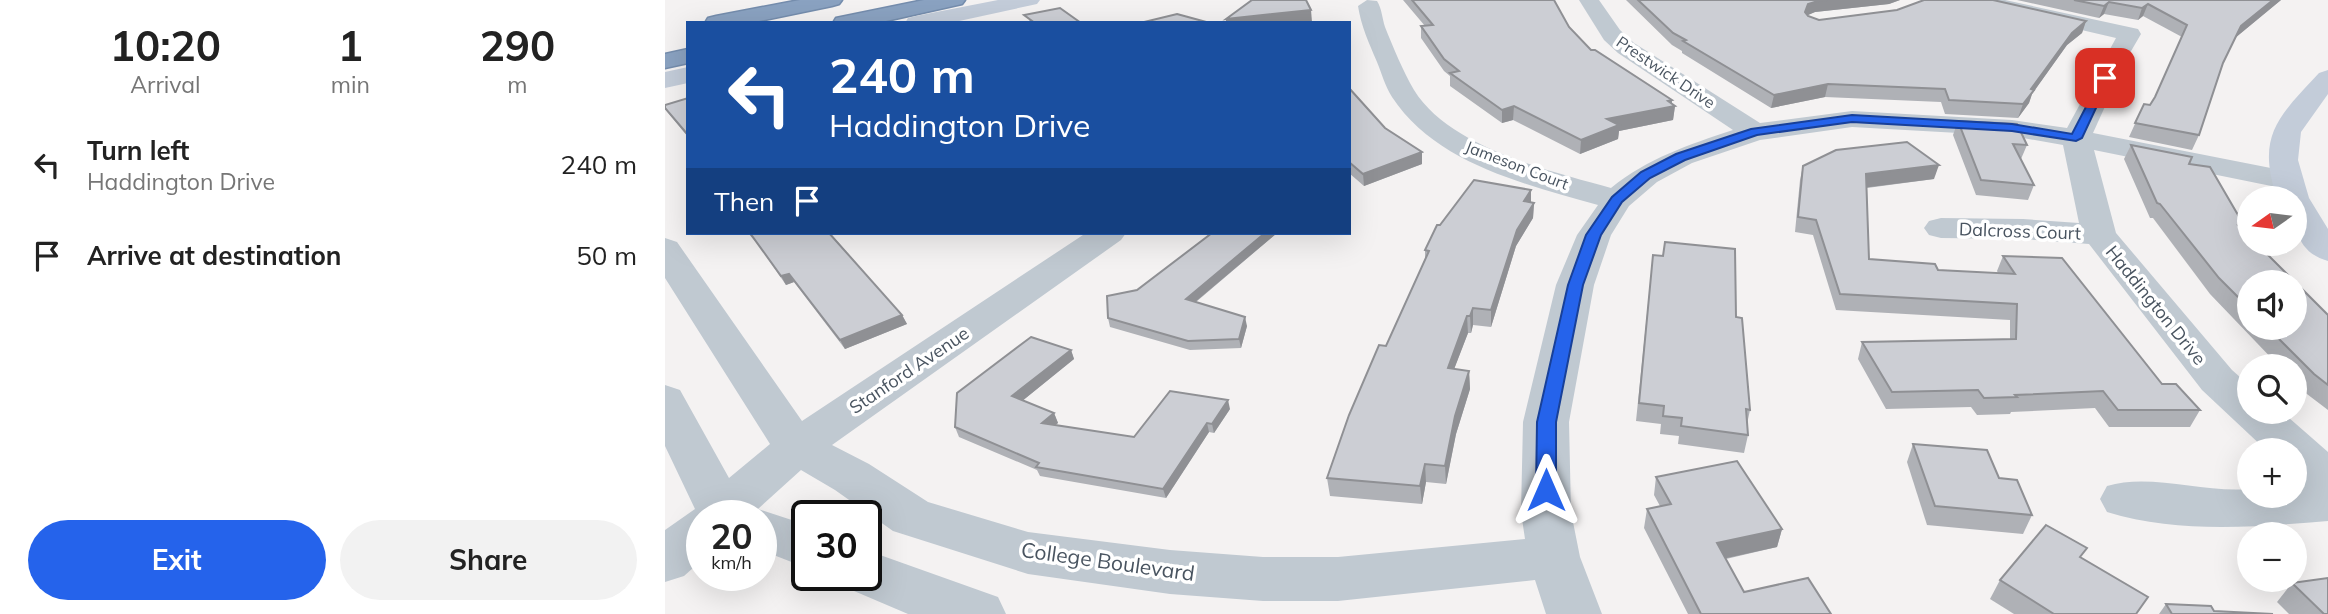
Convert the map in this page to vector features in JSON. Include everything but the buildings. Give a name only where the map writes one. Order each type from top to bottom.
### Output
[{"type":"highway","points":[[726,21],[832,0]]},
{"type":"highway","points":[[854,21],[955,0]]},
{"type":"highway","points":[[665,61],[686,56]]},
{"type":"street","points":[[926,21],[1030,0]]},
{"type":"street","name":"Prestwick Drive","points":[[1589,0],[1612,35],[1626,48],[1755,132]]},
{"type":"street","points":[[1976,0],[2130,34],[2076,138]]},
{"type":"street","name":"Jameson Court","points":[[1369,6],[1372,25],[1403,93],[1432,123],[1470,150],[1545,178],[1617,200]]},
{"type":"street","points":[[665,80],[686,75]]},
{"type":"street","points":[[2289,186],[2281,154],[2285,132],[2328,78]]},
{"type":"street","points":[[1574,614],[1555,557],[1546,512],[1546,422],[1575,285],[1594,235],[1617,200],[1646,175],[1681,157],[1755,132],[1852,119],[2012,128],[2076,138],[2267,186]]},
{"type":"street","name":"Haddington Drive","points":[[2076,138],[2099,235],[2217,380],[2237,398]]},
{"type":"street","points":[[2307,222],[2328,250]]},
{"type":"street","name":"Dalcross Court","points":[[1941,228],[2023,229],[2099,235]]},
{"type":"street","name":"Stanford Avenue","points":[[746,500],[797,447],[1106,235]]},
{"type":"street","name":"College Boulevard","points":[[665,249],[773,417],[797,447],[852,477],[911,517],[1028,553],[1170,572],[1263,579],[1338,579],[1555,557]]},
{"type":"street","points":[[665,400],[717,500]]},
{"type":"street","name":"Haddington Drive","points":[[2266,424],[2328,479]]},
{"type":"street","points":[[2125,499],[2228,510],[2328,502]]},
{"type":"street","name":"Stanford Avenue","points":[[665,561],[686,547]]},
{"type":"street","points":[[882,579],[920,595],[978,614]]},
{"type":"route","points":[[1546,490],[1546,422],[1575,285],[1594,235],[1617,200],[1646,175],[1681,157],[1755,132],[1852,119],[2012,128],[2076,138],[2105,78]]}]
